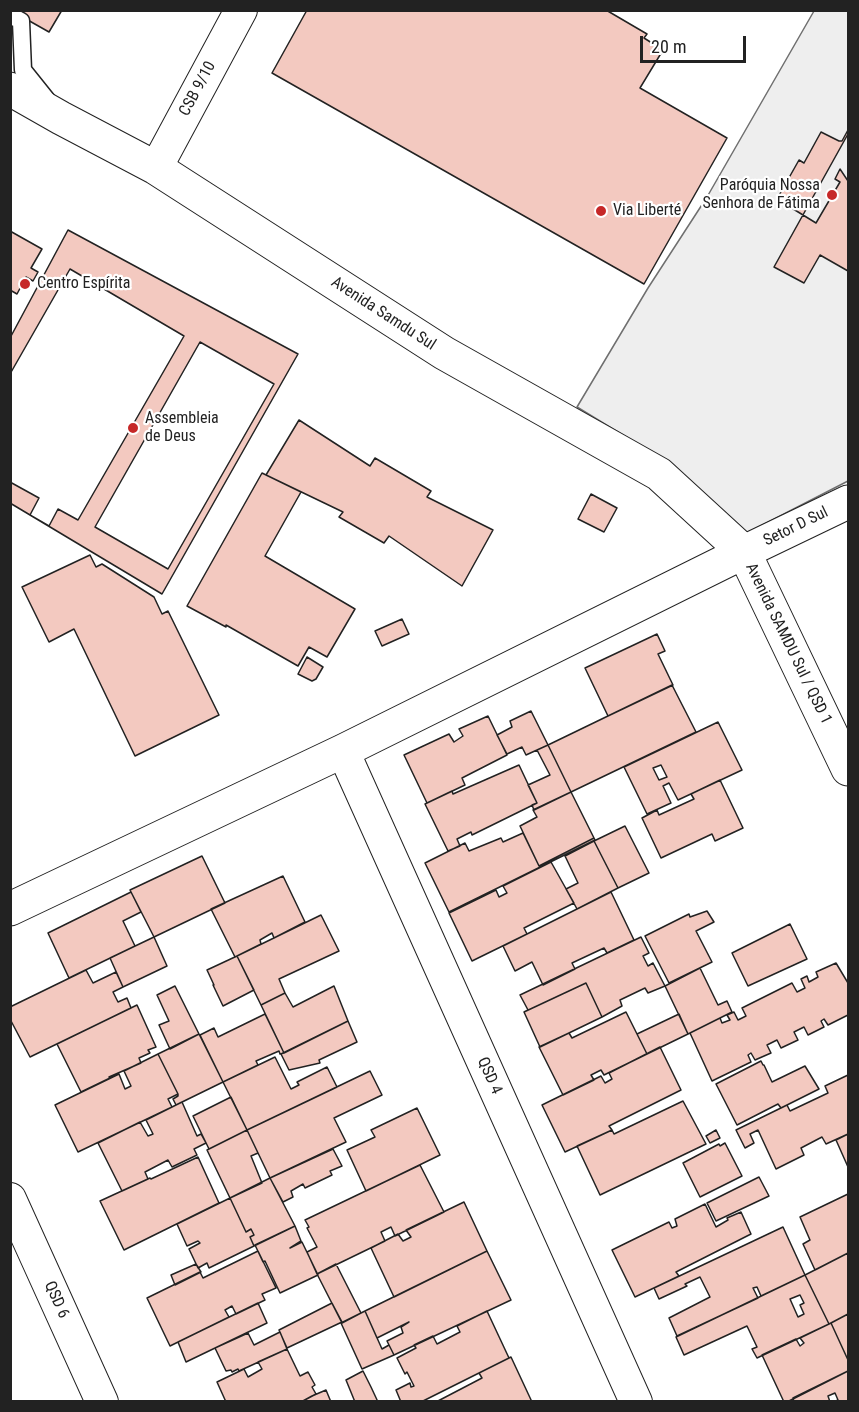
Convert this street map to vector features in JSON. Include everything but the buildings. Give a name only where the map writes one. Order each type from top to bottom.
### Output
[{"type":"street","name":"CSB 9/10","points":[[156,168],[241,10]]},
{"type":"street","name":"Avenida Samdu Sul","points":[[10,89],[156,168],[444,353],[658,474],[744,552]]},
{"type":"street","name":"Setor D Sul","points":[[10,909],[343,751],[849,502]]},
{"type":"street","name":"Avenida SAMDU Sul / QSD 1","points":[[744,552],[849,768]]},
{"type":"street","name":"QSD 4","points":[[343,751],[636,1401]]},
{"type":"street","name":"QSD 6","points":[[10,1199],[102,1401]]},
{"type":"lane","points":[[10,15],[21,21],[23,70],[61,118]]},
{"type":"shaded area","points":[[814,11],[848,11],[848,481],[747,533],[667,462],[577,407],[648,288],[707,197]]},
{"type":"place","name":"Paróquia Nossa Senhora de Fátima","points":[[832,195]]},
{"type":"place","name":"Via Liberté","points":[[601,211]]},
{"type":"place","name":"Centro Espírita","points":[[25,284]]},
{"type":"place","name":"Assembleia de Deus","points":[[133,428]]}]
